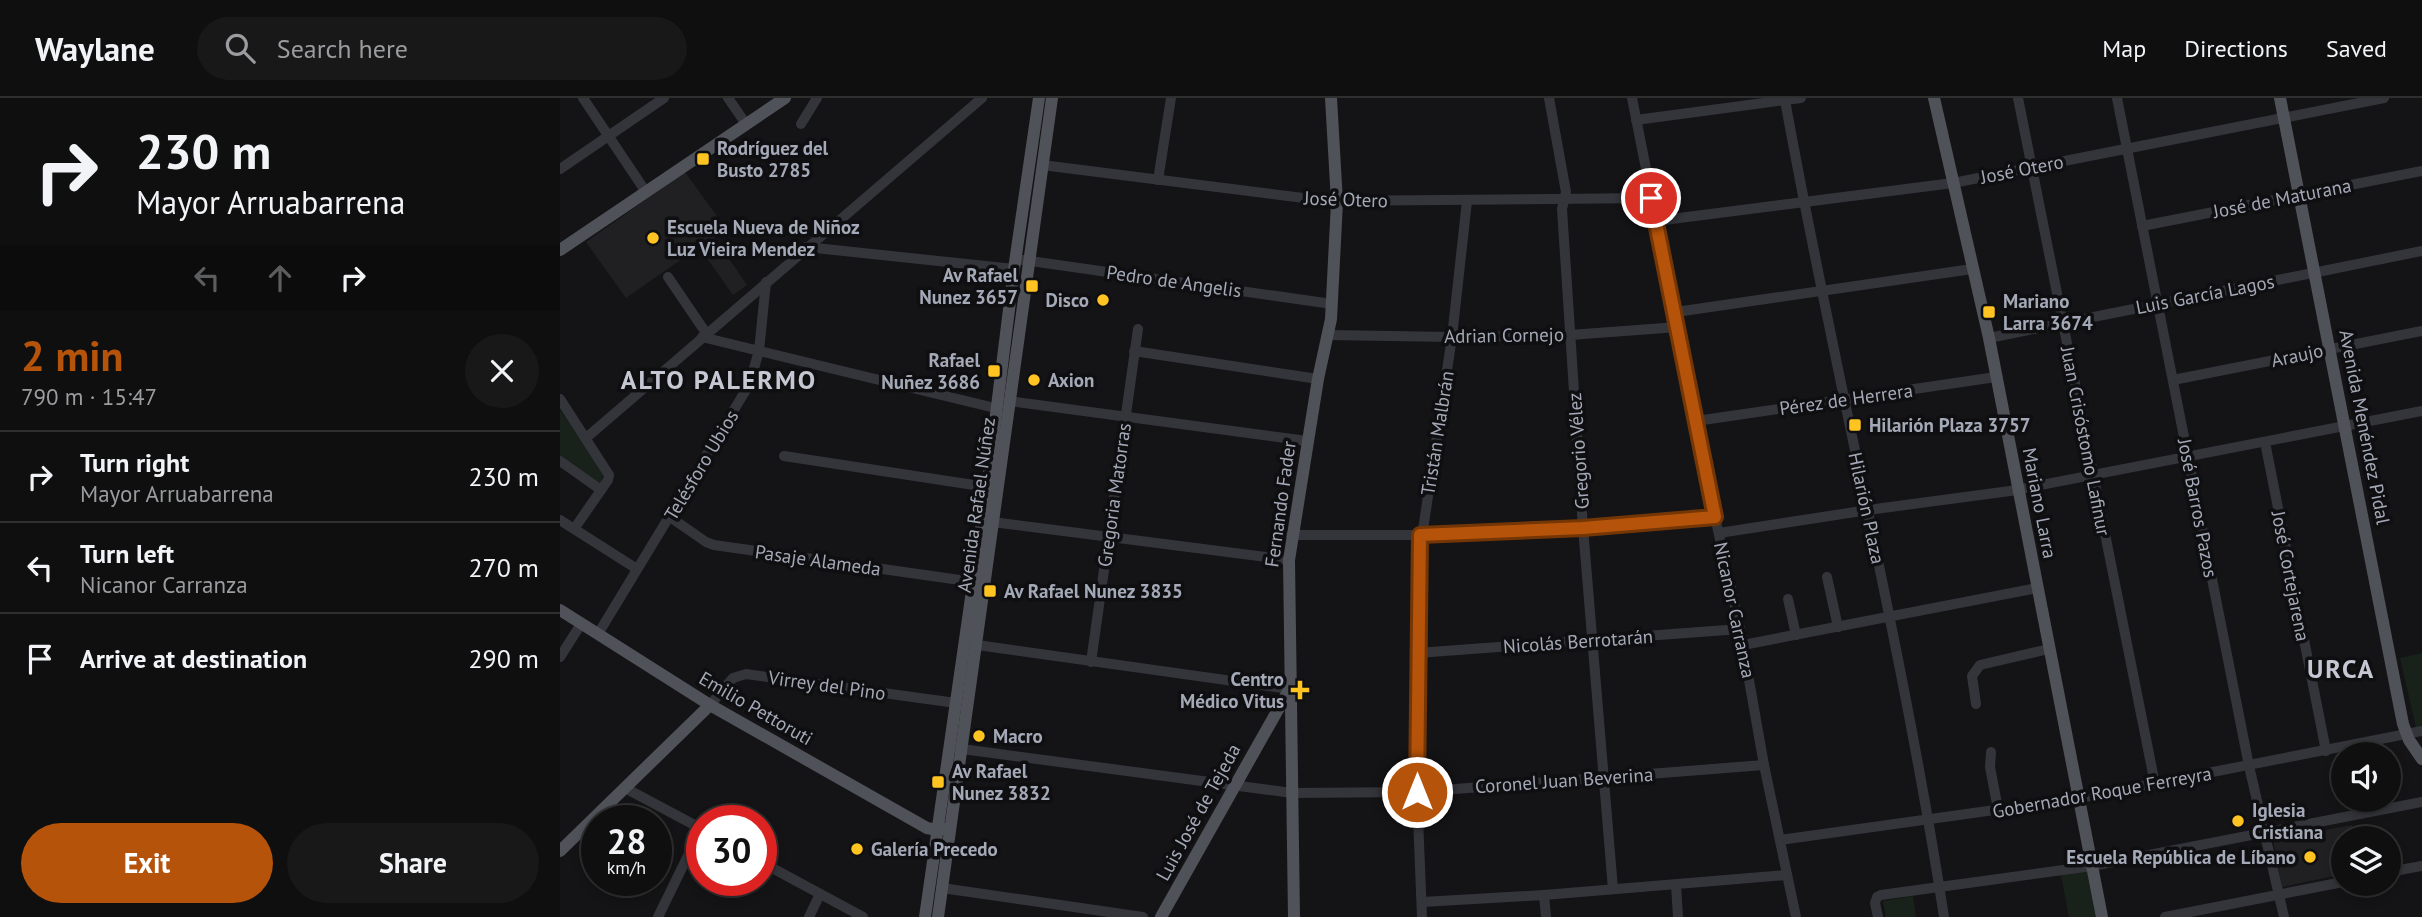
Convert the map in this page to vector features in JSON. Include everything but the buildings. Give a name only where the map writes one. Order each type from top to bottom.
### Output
[{"type":"main road","points":[[560,250],[785,98]]},
{"type":"main road","name":"Avenida Rafael Núñez","points":[[925,917],[974,582],[995,408],[1019,263],[1039,98]]},
{"type":"main road","name":"Avenida Rafael Núñez","points":[[938,917],[1009,401],[1019,263],[1042,166],[1052,98]]},
{"type":"main road","name":"Fernando Fader","points":[[1294,917],[1289,560],[1291,535],[1332,304],[1337,202],[1331,98]]},
{"type":"main road","name":"Mariano Larra","points":[[1934,98],[1989,338],[2102,917]]},
{"type":"main road","name":"Avenida Menéndez Pidal","points":[[2280,98],[2406,734],[2422,759]]},
{"type":"main road","name":"Emilio Pettoruti","points":[[560,610],[710,705],[927,828],[937,830]]},
{"type":"main road","name":"Luis José de Tejeda","points":[[1161,917],[1290,690]]},
{"type":"main road","points":[[560,851],[710,705]]},
{"type":"main road","points":[[937,830],[951,826]]},
{"type":"street","points":[[583,98],[646,192]]},
{"type":"street","points":[[560,169],[664,98]]},
{"type":"street","points":[[728,98],[746,124]]},
{"type":"street","points":[[801,124],[817,98]]},
{"type":"street","points":[[586,438],[982,98]]},
{"type":"street","points":[[1158,180],[1171,98]]},
{"type":"street","name":"Gregorio Vélez","points":[[1549,98],[1566,192],[1562,209],[1570,335],[1612,888]]},
{"type":"street","name":"Nicanor Carranza","points":[[1632,98],[1796,917]]},
{"type":"street","points":[[1636,121],[1801,98]]},
{"type":"street","name":"Juan Crisóstomo Lafinur","points":[[2018,98],[2155,784]]},
{"type":"street","name":"José Barros Pazos","points":[[2117,98],[2249,766],[2284,917]]},
{"type":"street","name":"José Otero","points":[[1656,221],[1953,183],[2384,98]]},
{"type":"street","name":"Hilarión Plaza","points":[[1785,100],[1803,203],[1889,617],[1944,917]]},
{"type":"street","name":"José Otero","points":[[1042,166],[1337,202],[1651,198]]},
{"type":"street","name":"José de Maturana","points":[[2142,226],[2422,171]]},
{"type":"street","name":"Tristán Malbrán","points":[[1422,917],[1417,792],[1420,535],[1452,337],[1467,201]]},
{"type":"street","name":"Pedro de Angelis","points":[[806,247],[1019,263],[1332,304]]},
{"type":"street","name":"Luis García Lagos","points":[[1989,338],[2422,251]]},
{"type":"street","points":[[1676,312],[1972,269]]},
{"type":"street","points":[[668,277],[704,335],[759,351],[995,408]]},
{"type":"street","name":"Telésforo Ubios","points":[[598,634],[742,398],[754,372],[759,351],[766,282]]},
{"type":"street","name":"Adrian Cornejo","points":[[1328,335],[1570,335],[1678,327]]},
{"type":"street","name":"Gregoria Matorras","points":[[1091,662],[1138,329]]},
{"type":"street","name":"Araujo","points":[[2173,380],[2422,331]]},
{"type":"street","points":[[1134,351],[1318,379]]},
{"type":"street","name":"Pérez de Herrera","points":[[1696,421],[1997,377]]},
{"type":"street","points":[[560,400],[607,470],[608,480],[574,529]]},
{"type":"street","points":[[1009,401],[1307,441]]},
{"type":"street","points":[[1719,533],[2019,490],[2422,411]]},
{"type":"street","name":"José Cortejarena","points":[[2265,442],[2326,751]]},
{"type":"street","points":[[784,456],[987,487]]},
{"type":"street","points":[[560,461],[601,490]]},
{"type":"street","name":"Pasaje Alameda","points":[[670,517],[697,537],[715,545],[974,582]]},
{"type":"street","points":[[1291,535],[1420,535],[1583,528],[1715,517]]},
{"type":"street","points":[[560,520],[637,569]]},
{"type":"street","points":[[992,522],[1289,560]]},
{"type":"street","points":[[1827,577],[1838,627]]},
{"type":"street","points":[[1743,645],[2037,588]]},
{"type":"street","points":[[1788,599],[1796,635]]},
{"type":"street","points":[[560,657],[581,624]]},
{"type":"street","name":"Nicolás Berrotarán","points":[[1417,653],[1740,629]]},
{"type":"street","points":[[977,645],[1290,690]]},
{"type":"street","points":[[1976,704],[1972,676],[1980,664],[2049,649]]},
{"type":"street","name":"Virrey del Pino","points":[[710,705],[733,678],[746,674],[956,704]]},
{"type":"street","name":"Gobernador Roque Ferreyra","points":[[1780,840],[2080,798],[2422,731]]},
{"type":"street","points":[[952,737],[962,749]]},
{"type":"street","name":"Coronel Juan Beverina","points":[[962,749],[1292,793],[1417,792],[1764,765]]},
{"type":"street","points":[[1991,752],[1990,766],[1998,809]]},
{"type":"street","points":[[625,788],[686,820]]},
{"type":"street","points":[[1878,917],[1875,903],[1877,897],[2092,866],[2422,802]]},
{"type":"street","points":[[658,917],[686,861]]},
{"type":"street","points":[[2401,870],[2422,866]]},
{"type":"street","points":[[777,871],[863,917]]},
{"type":"street","points":[[1422,902],[1787,875]]},
{"type":"street","points":[[1675,885],[1678,917]]},
{"type":"street","points":[[2165,917],[2331,885]]},
{"type":"street","points":[[942,888],[1143,917]]},
{"type":"street","points":[[809,917],[820,894]]},
{"type":"street","points":[[1544,895],[1546,917]]},
{"type":"shaded area","name":"Escuela Nueva de Niñoz Luz Vieira Mendez","points":[[685,172],[724,226],[712,234],[747,285],[733,295],[699,247],[626,298],[586,242]]},
{"type":"shaded area","points":[[560,410],[603,471],[601,487],[560,457]]},
{"type":"shaded area","points":[[2422,653],[2422,726],[2416,728],[2400,658]]},
{"type":"shaded area","name":"Escuela República de Líbano","points":[[2331,829],[2331,877],[2282,887],[2273,840]]},
{"type":"shaded area","points":[[2088,870],[2097,917],[2069,917],[2061,875]]},
{"type":"shaded area","points":[[1913,896],[1916,917],[1886,917],[1883,901]]},
{"type":"place","name":"Rodríguez del Busto 2785","points":[[703,159]]},
{"type":"place","name":"Escuela Nueva de Niñoz Luz Vieira Mendez","points":[[653,238]]},
{"type":"place","name":"Av Rafael Nunez 3657","points":[[1032,286]]},
{"type":"place","name":"Disco","points":[[1103,300]]},
{"type":"place","name":"Mariano Larra 3674","points":[[1989,312]]},
{"type":"place","name":"Rafael Nuñez 3686","points":[[994,371]]},
{"type":"place","name":"Axion","points":[[1034,380]]},
{"type":"place","name":"Hilarión Plaza 3757","points":[[1855,425]]},
{"type":"place","name":"Av Rafael Nunez 3835","points":[[990,591]]},
{"type":"place","name":"Centro Médico Vitus","points":[[1300,690]]},
{"type":"place","name":"Macro","points":[[979,736]]},
{"type":"place","name":"Av Rafael Nunez 3832","points":[[938,782]]},
{"type":"place","name":"Iglesia Cristiana","points":[[2238,821]]},
{"type":"place","name":"Galería Precedo","points":[[857,849]]},
{"type":"place","name":"Escuela República de Líbano","points":[[2310,857]]},
{"type":"district","name":"ALTO PALERMO","points":[[719,379]]},
{"type":"district","name":"URCA","points":[[2341,668]]},
{"type":"route","points":[[1417,792],[1420,535],[1583,528],[1715,517],[1651,198]]}]
